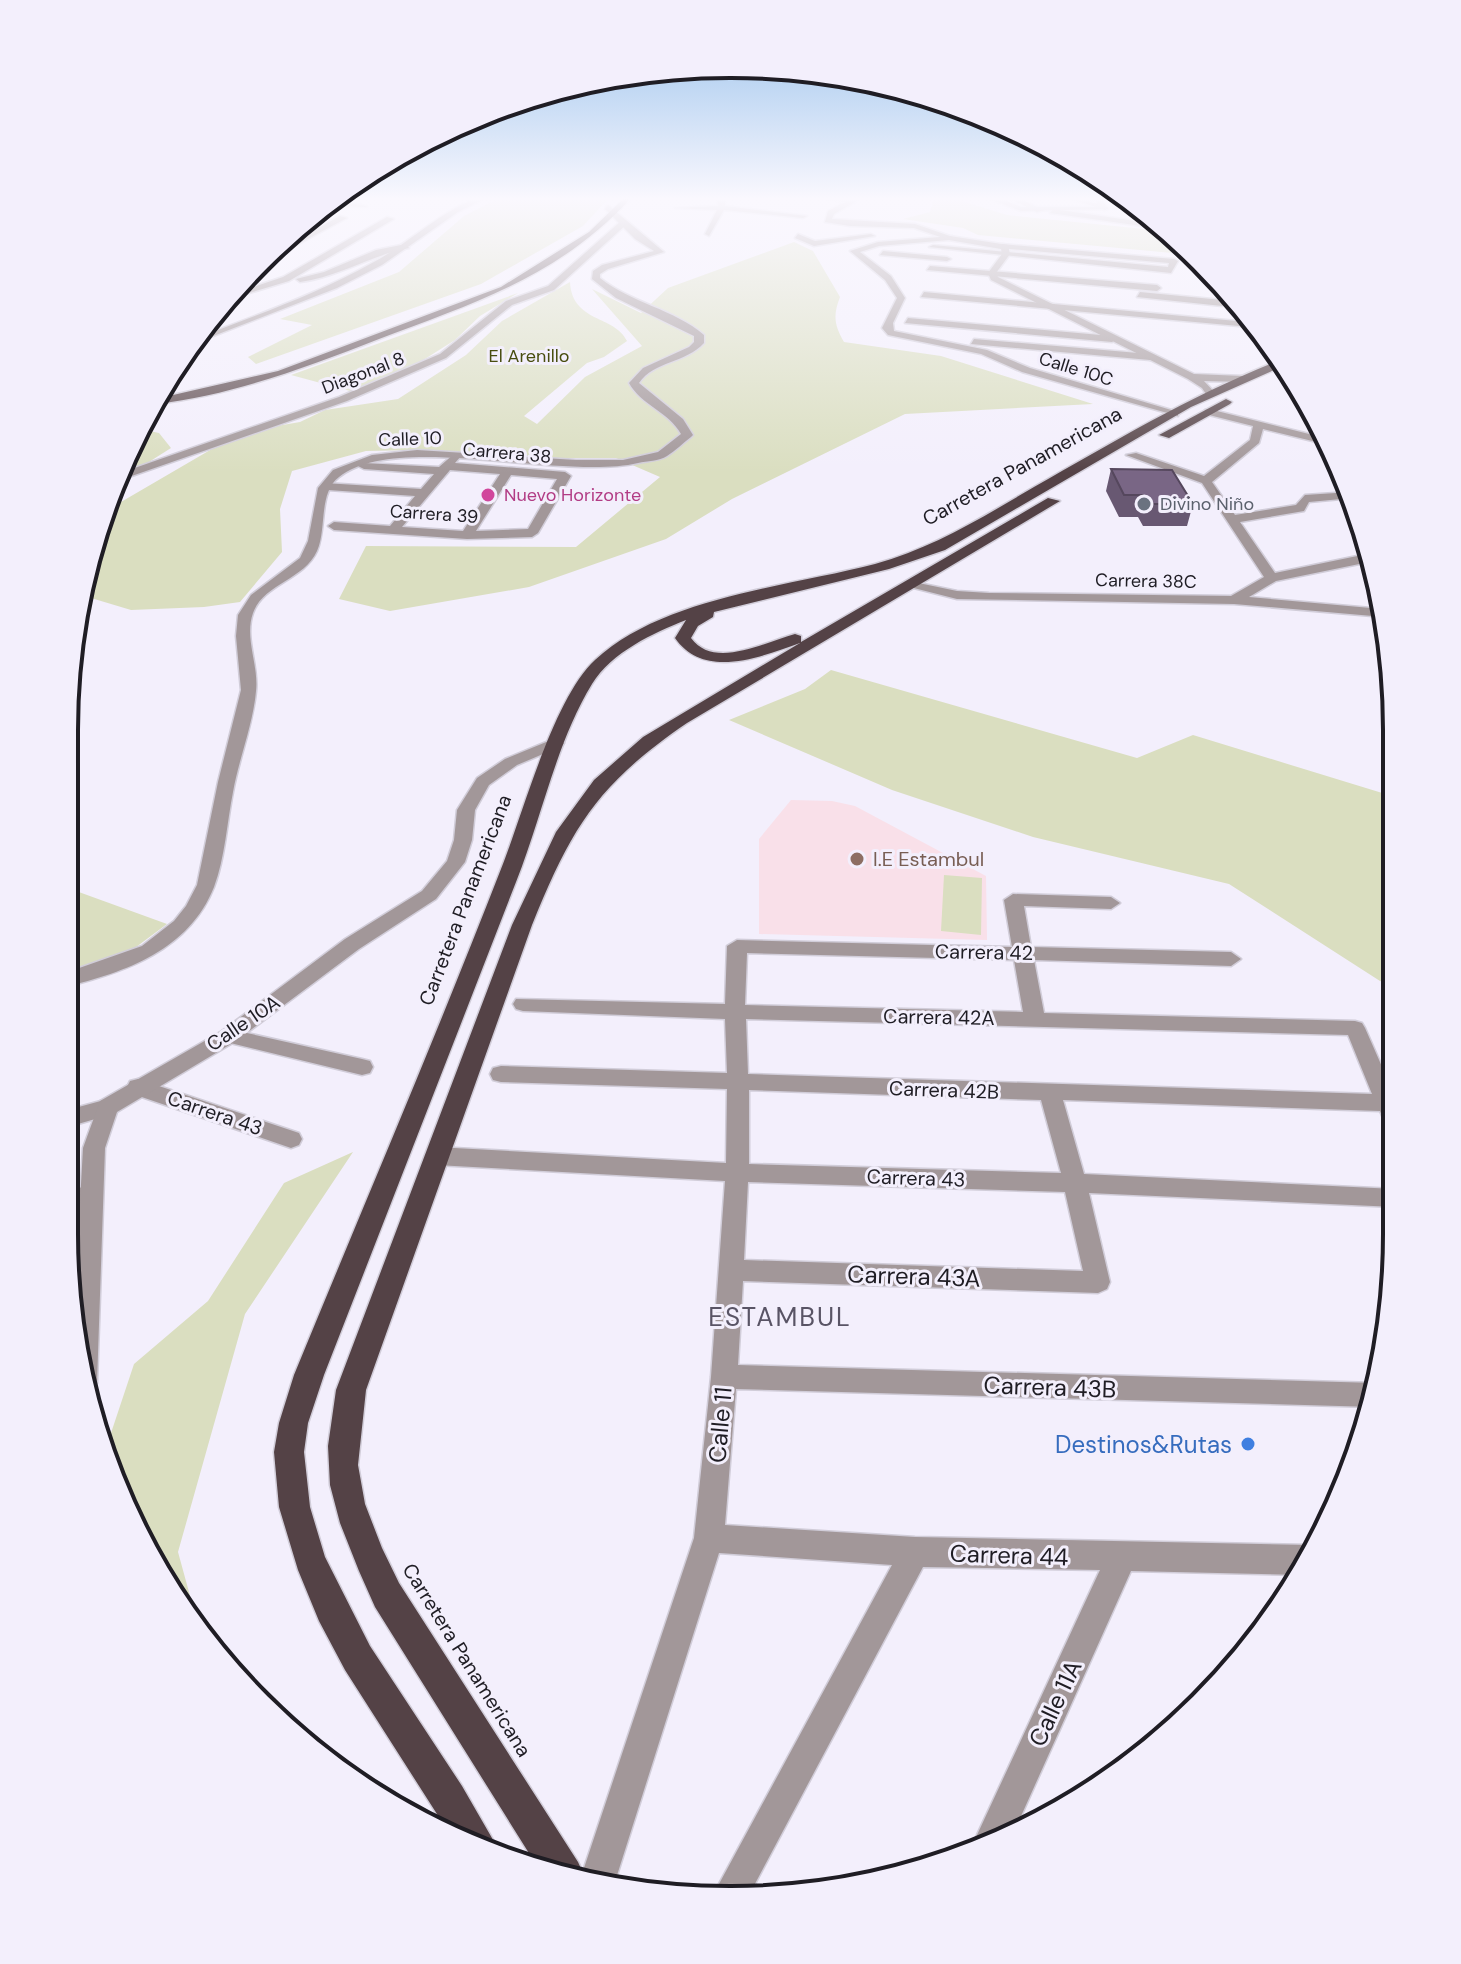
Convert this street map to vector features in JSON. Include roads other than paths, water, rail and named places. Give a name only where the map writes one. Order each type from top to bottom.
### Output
[{"type":"highway","name":"Carretera Panamericana","points":[[557,1862],[387,1595],[348,1500],[343,1449],[351,1390],[544,869],[581,806],[602,780],[646,741],[865,609],[1132,455],[1246,378],[1274,370]]},
{"type":"highway","name":"Carretera Panamericana","points":[[467,1830],[369,1678],[311,1563],[294,1516],[289,1449],[309,1375],[512,868],[556,743],[585,682],[613,652],[644,631],[668,621],[884,566],[940,547],[1174,414],[1210,403],[1275,372]]},
{"type":"highway","points":[[758,597],[703,616],[685,630],[686,643],[703,654],[716,657],[749,654],[865,609]]},
{"type":"main road","points":[[173,391],[269,368],[485,290]]},
{"type":"main road","points":[[168,399],[281,373],[502,290]]},
{"type":"street","points":[[211,336],[323,290]]},
{"type":"street","name":"Diagonal 8","points":[[131,473],[343,399],[443,356],[509,303],[546,290]]},
{"type":"street","name":"Calle 10","points":[[78,976],[150,952],[173,936],[199,900],[206,885],[249,691],[243,622],[248,607],[257,597],[301,566],[312,549],[323,493],[333,473],[351,464],[387,455],[448,465],[624,462],[654,458],[680,447],[687,435],[679,421],[638,390],[634,383],[646,369],[692,351],[699,343],[699,335],[682,322],[610,290]]},
{"type":"street","name":"Calle 10C","points":[[896,290],[901,298],[900,306],[889,316],[887,328],[891,333],[984,352],[1026,370],[1174,414]]},
{"type":"street","points":[[931,290],[908,321],[1112,339]]},
{"type":"street","points":[[1014,290],[1192,377],[1206,386],[1210,403],[1258,427],[1315,439]]},
{"type":"street","points":[[1045,290],[1222,303]]},
{"type":"street","points":[[924,295],[1241,324]]},
{"type":"street","points":[[1093,311],[1097,300],[1231,312]]},
{"type":"street","points":[[1054,320],[1115,326]]},
{"type":"street","points":[[921,337],[1150,357]]},
{"type":"street","points":[[1192,377],[1246,378]]},
{"type":"street","points":[[1206,481],[1255,441],[1258,427]]},
{"type":"street","points":[[1132,455],[1206,481],[1272,578]]},
{"type":"street","points":[[393,530],[448,465]]},
{"type":"street","name":"Carrera 38","points":[[364,466],[448,465],[565,476],[532,533]]},
{"type":"street","points":[[467,535],[508,471]]},
{"type":"street","points":[[328,486],[424,493]]},
{"type":"street","points":[[1233,519],[1300,508],[1305,499],[1339,496]]},
{"type":"street","name":"Carrera 39","points":[[403,517],[335,519],[393,530],[467,535],[532,533]]},
{"type":"street","points":[[1234,600],[1272,578],[1360,560]]},
{"type":"street","name":"Carrera 38C","points":[[909,585],[957,595],[989,597],[1234,600],[1371,612]]},
{"type":"street","name":"Calle 10A","points":[[108,1107],[229,1036],[352,944],[429,895],[456,862],[463,840],[466,810],[483,782],[511,762],[556,743]]},
{"type":"street","points":[[1035,1020],[1013,900],[1111,903]]},
{"type":"street","name":"Carrera 42","points":[[737,946],[1231,959]]},
{"type":"street","name":"Calle 11","points":[[600,1872],[709,1538],[724,1377],[737,1173],[737,946]]},
{"type":"street","name":"Carrera 42A","points":[[523,1004],[1355,1028],[1383,1092]]},
{"type":"street","points":[[229,1036],[362,1067]]},
{"type":"street","name":"Carrera 42B","points":[[501,1074],[1050,1094],[1383,1112]]},
{"type":"street","name":"Carrera 43","points":[[138,1087],[291,1139]]},
{"type":"street","points":[[1050,1094],[1075,1183]]},
{"type":"street","points":[[78,1116],[108,1107]]},
{"type":"street","points":[[81,1290],[94,1148],[108,1107]]},
{"type":"street","name":"Carrera 43","points":[[436,1156],[737,1173],[1075,1183],[1383,1197]]},
{"type":"street","name":"Carrera 43A","points":[[729,1270],[1098,1282],[1075,1183]]},
{"type":"street","points":[[78,1198],[90,1194]]},
{"type":"street","name":"Carrera 43B","points":[[724,1377],[1363,1395]]},
{"type":"street","name":"Carrera 44","points":[[709,1538],[915,1552],[1121,1559],[1296,1560]]},
{"type":"street","points":[[735,1886],[915,1552]]},
{"type":"street","name":"Calle 11A","points":[[998,1828],[1121,1559]]},
{"type":"place","name":"Nuevo Horizonte","points":[[488,495]]},
{"type":"place","name":"Divino Niño","points":[[1144,504]]},
{"type":"place","name":"I.E Estambul","points":[[857,859]]},
{"type":"place","name":"Destinos&Rutas","points":[[1248,1444]]},
{"type":"district","name":"ESTAMBUL","points":[[780,1317]]},
{"type":"park label","name":"El Arenillo","points":[[529,356]]}]
